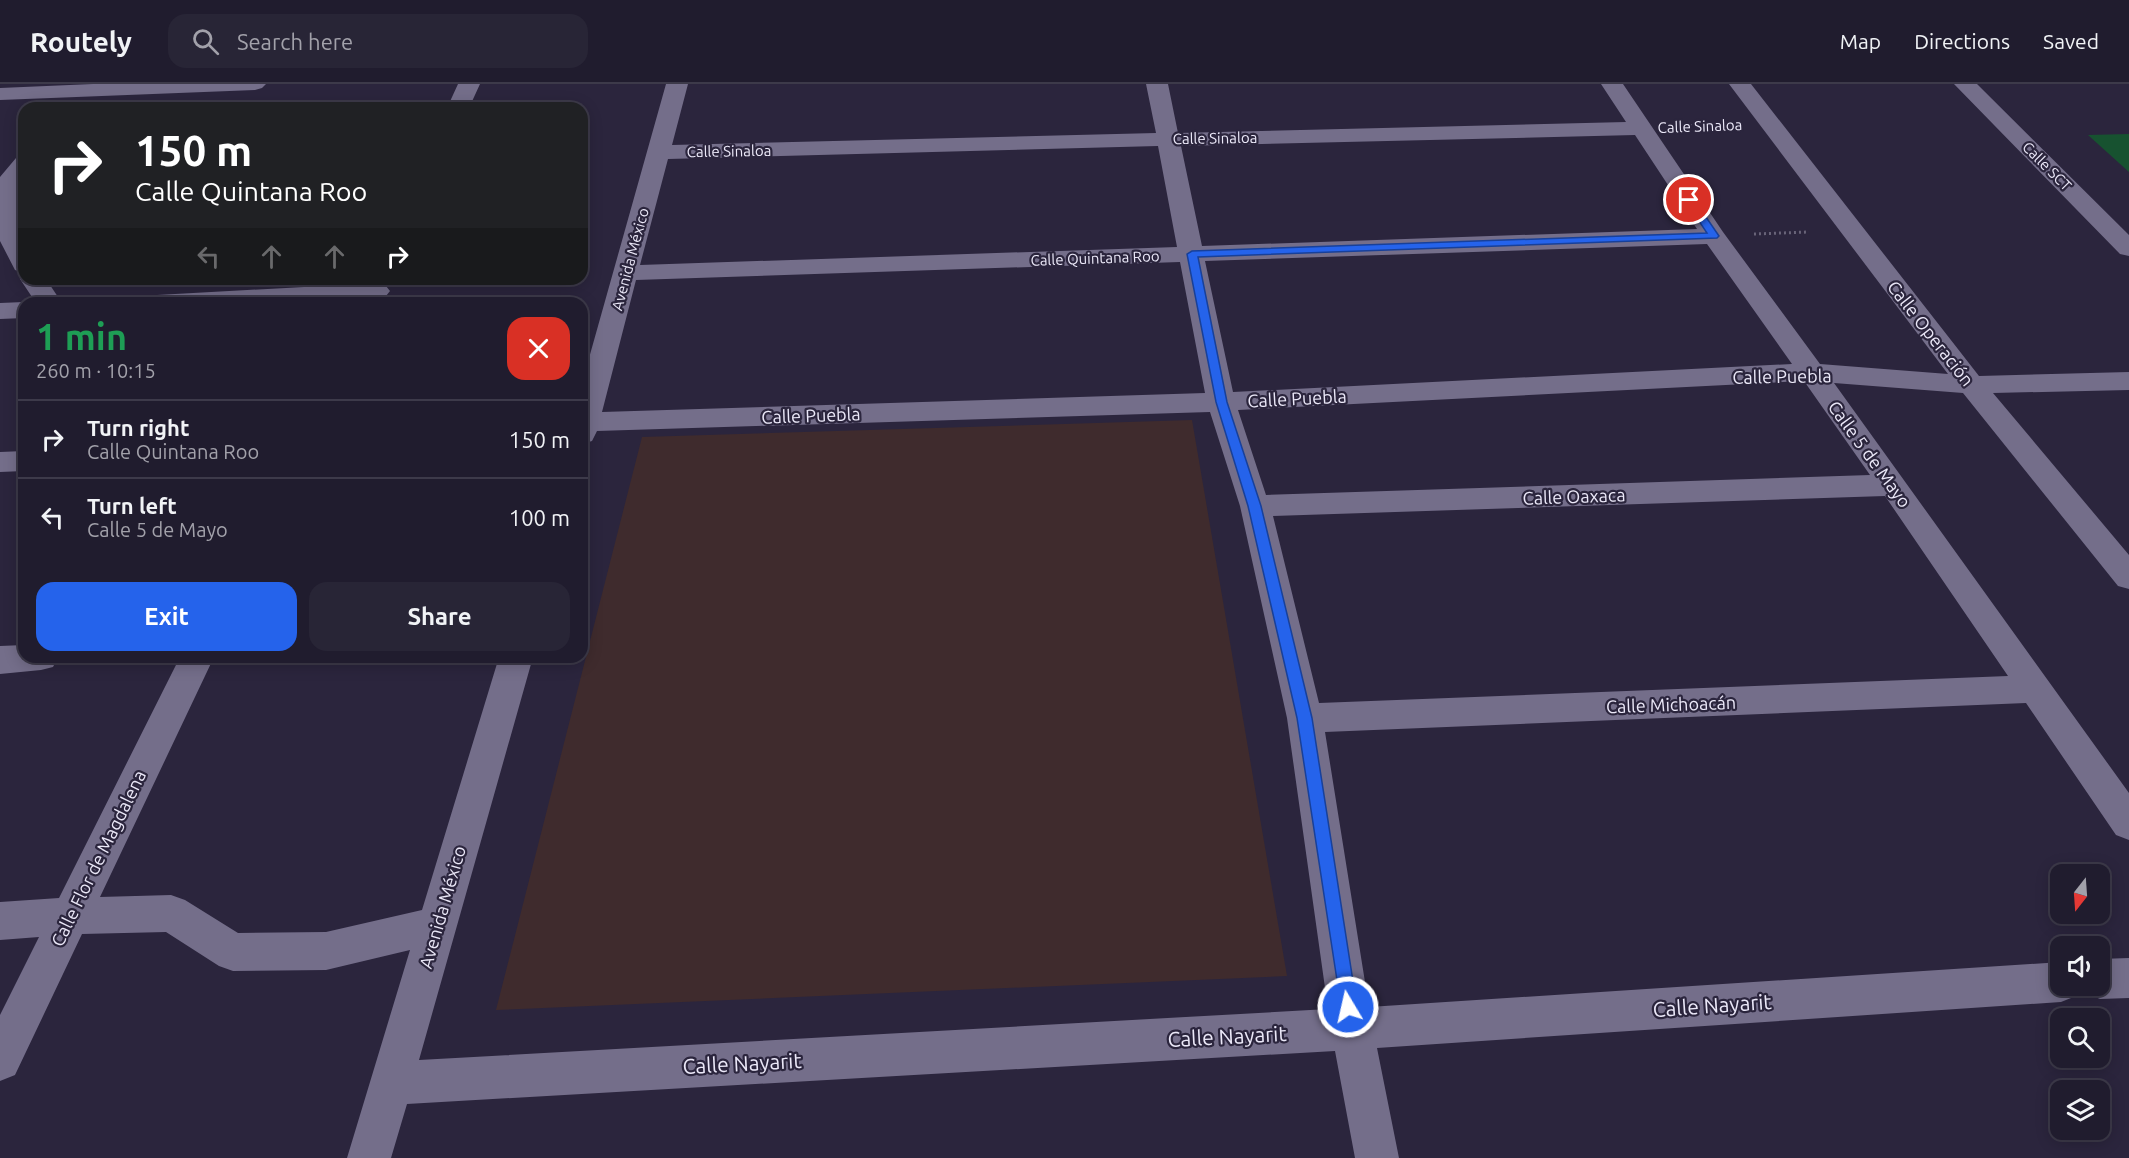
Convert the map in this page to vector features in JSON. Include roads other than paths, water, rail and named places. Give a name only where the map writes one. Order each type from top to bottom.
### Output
[{"type":"street","points":[[0,94],[77,100],[255,84]]},
{"type":"street","points":[[461,102],[469,84]]},
{"type":"street","name":"Avenida México","points":[[588,414],[677,84]]},
{"type":"street","points":[[1157,84],[1221,402],[1255,506],[1305,718],[1352,1029],[1377,1158]]},
{"type":"street","name":"Calle 5 de Mayo","points":[[1612,84],[1714,236],[1893,485],[2129,823]]},
{"type":"street","name":"Calle Operación","points":[[1740,84],[1971,385],[2129,577]]},
{"type":"street","name":"Calle SCT","points":[[1965,84],[2129,249]]},
{"type":"street","name":"Calle Sinaloa","points":[[660,152],[1641,128]]},
{"type":"street","points":[[18,173],[9,187],[6,228],[18,253]]},
{"type":"street","name":"Calle Quintana Roo","points":[[627,273],[1714,236]]},
{"type":"street","points":[[266,297],[376,291]]},
{"type":"street","points":[[0,311],[18,310]]},
{"type":"street","name":"Calle Puebla","points":[[588,428],[1221,402],[1812,372],[1971,385],[2129,381]]},
{"type":"street","points":[[0,462],[18,461]]},
{"type":"street","name":"Calle Oaxaca","points":[[1255,506],[1893,485]]},
{"type":"street","points":[[0,660],[18,659]]},
{"type":"street","name":"Calle Flor de Magdalena","points":[[0,1060],[194,663]]},
{"type":"street","name":"Avenida México","points":[[369,1158],[514,663]]},
{"type":"street","name":"Calle Michoacán","points":[[1305,718],[2037,689]]},
{"type":"street","points":[[0,921],[171,913],[233,952],[326,951],[436,924]]},
{"type":"street","points":[[2110,979],[2129,978]]},
{"type":"street","name":"Calle Nayarit","points":[[392,1083],[1352,1029],[2050,983]]}]
